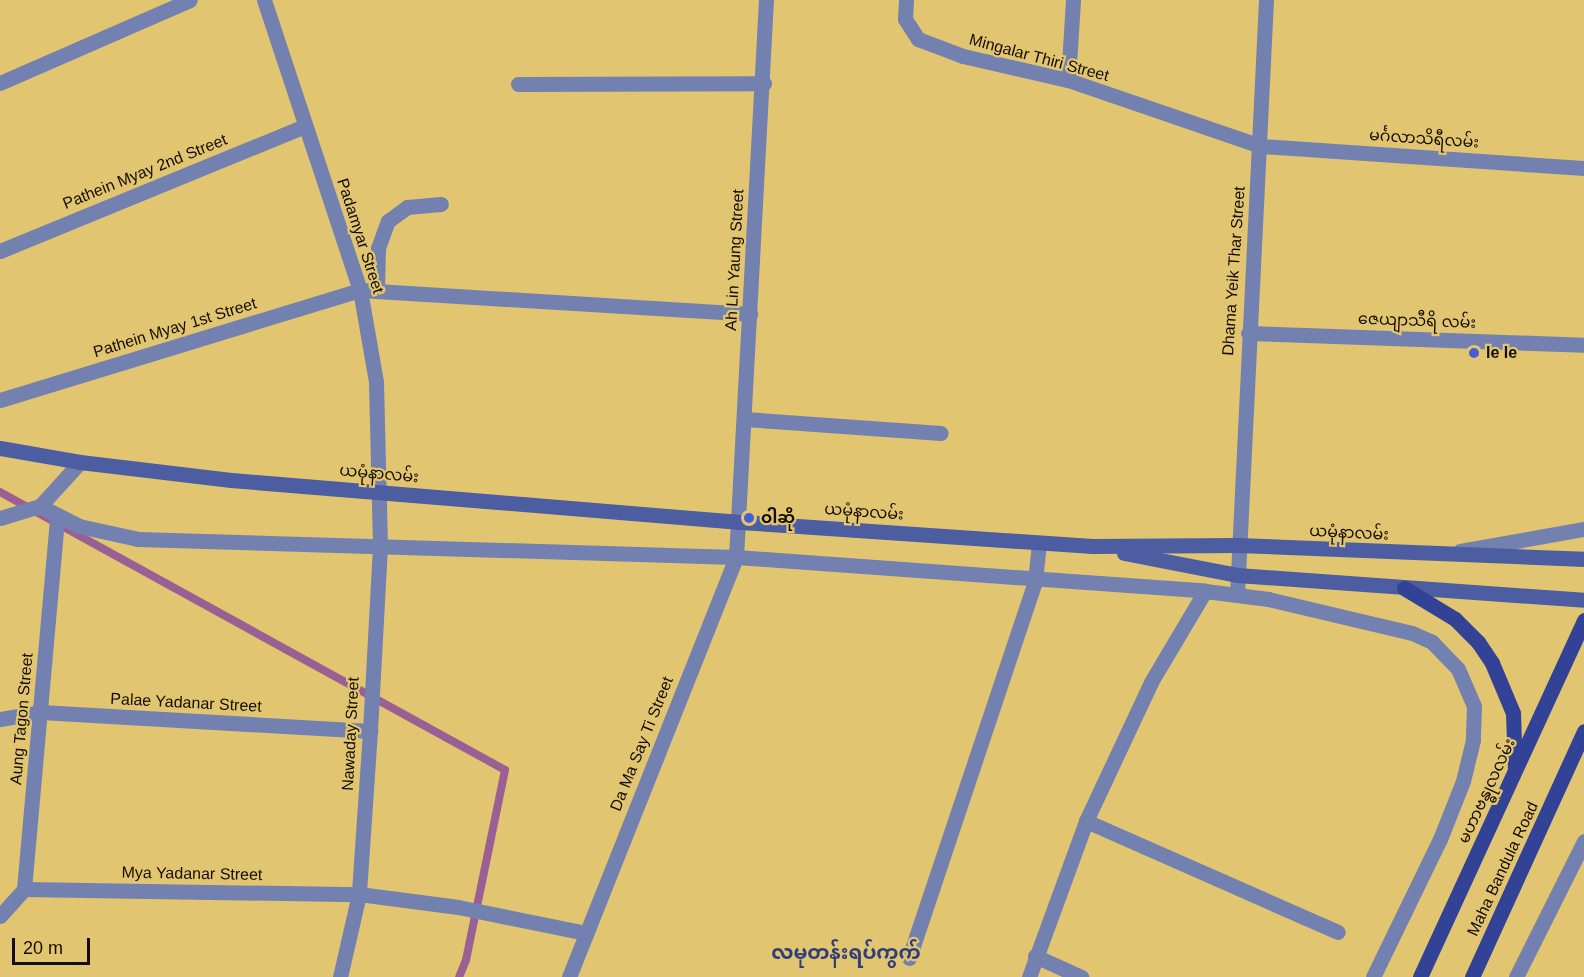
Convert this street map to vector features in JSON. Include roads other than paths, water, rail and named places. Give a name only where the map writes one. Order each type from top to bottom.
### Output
[{"type":"main road","name":"ယမုံနာလမ်း","points":[[0,448],[80,462],[231,480],[740,522],[1039,543],[1092,546],[1238,545],[1430,556],[1584,559]]},
{"type":"main road","points":[[1092,546],[1237,575],[1584,600]]},
{"type":"main road","points":[[1404,588],[1455,619],[1478,642],[1492,663],[1513,713],[1516,773]]},
{"type":"main road","name":"မဟာဗန္ဓုလလမ်း","points":[[1420,977],[1516,773],[1584,620]]},
{"type":"main road","name":"Maha Bandula Road","points":[[1473,977],[1584,731]]},
{"type":"main road","name":"Maha Bandula Road","points":[[1566,775],[1584,758]]},
{"type":"street","points":[[0,83],[190,0]]},
{"type":"street","name":"Padamyar Street","points":[[264,0],[360,290],[376,382],[379,491]]},
{"type":"street","name":"Ah Lin Yaung Street","points":[[740,522],[764,83],[766,0]]},
{"type":"street","name":"Mingalar Thiri Street","points":[[906,0],[905,19],[918,39],[963,56],[1068,81],[1261,146]]},
{"type":"street","points":[[1068,81],[1073,0]]},
{"type":"street","name":"Dhama Yeik Thar Street","points":[[1237,596],[1248,333],[1261,146],[1266,0]]},
{"type":"street","points":[[518,84],[764,83]]},
{"type":"street","name":"Pathein Myay 2nd Street","points":[[0,251],[305,126]]},
{"type":"street","name":"မင်္ဂလာသိရီလမ်း","points":[[1261,146],[1584,168]]},
{"type":"street","points":[[377,290],[378,248],[388,221],[406,207],[441,204]]},
{"type":"street","name":"Pathein Myay 1st Street","points":[[0,400],[360,290],[750,314]]},
{"type":"street","name":"ဇေယျာသီရိ လမ်း","points":[[1248,333],[1584,345]]},
{"type":"street","points":[[745,419],[941,433]]},
{"type":"street","points":[[0,518],[40,506],[80,462]]},
{"type":"street","name":"Nawaday Street","points":[[339,977],[359,894],[380,546],[379,491]]},
{"type":"street","points":[[40,506],[57,517],[106,534],[138,539],[736,557],[1035,581],[1205,591],[1412,633],[1432,642],[1447,654],[1468,687],[1474,723],[1463,781],[1440,838],[1373,977]]},
{"type":"street","name":"Aung Tagon Street","points":[[24,889],[57,517]]},
{"type":"street","name":"Da Ma Say Ti Street","points":[[569,977],[736,557],[740,522]]},
{"type":"street","points":[[1430,556],[1584,529]]},
{"type":"street","points":[[909,958],[1035,581],[1039,543]]},
{"type":"street","points":[[1029,977],[1086,821],[1151,682],[1205,591]]},
{"type":"street","name":"Palae Yadanar Street","points":[[0,719],[41,712],[370,731]]},
{"type":"street","points":[[1086,821],[1338,932]]},
{"type":"street","points":[[1516,977],[1584,841]]},
{"type":"street","points":[[0,916],[24,889]]},
{"type":"street","name":"Mya Yadanar Street","points":[[24,889],[359,894],[458,907],[586,933]]},
{"type":"street","points":[[1035,956],[1081,977]]},
{"type":"waterway","points":[[0,492],[505,770],[466,960],[459,977]]},
{"type":"place","name":"le le","points":[[1474,353]]},
{"type":"place","name":"ဝါဆို","points":[[749,518]]},
{"type":"district","name":"လမုတန်းရပ်ကွက်","points":[[846,952]]}]
